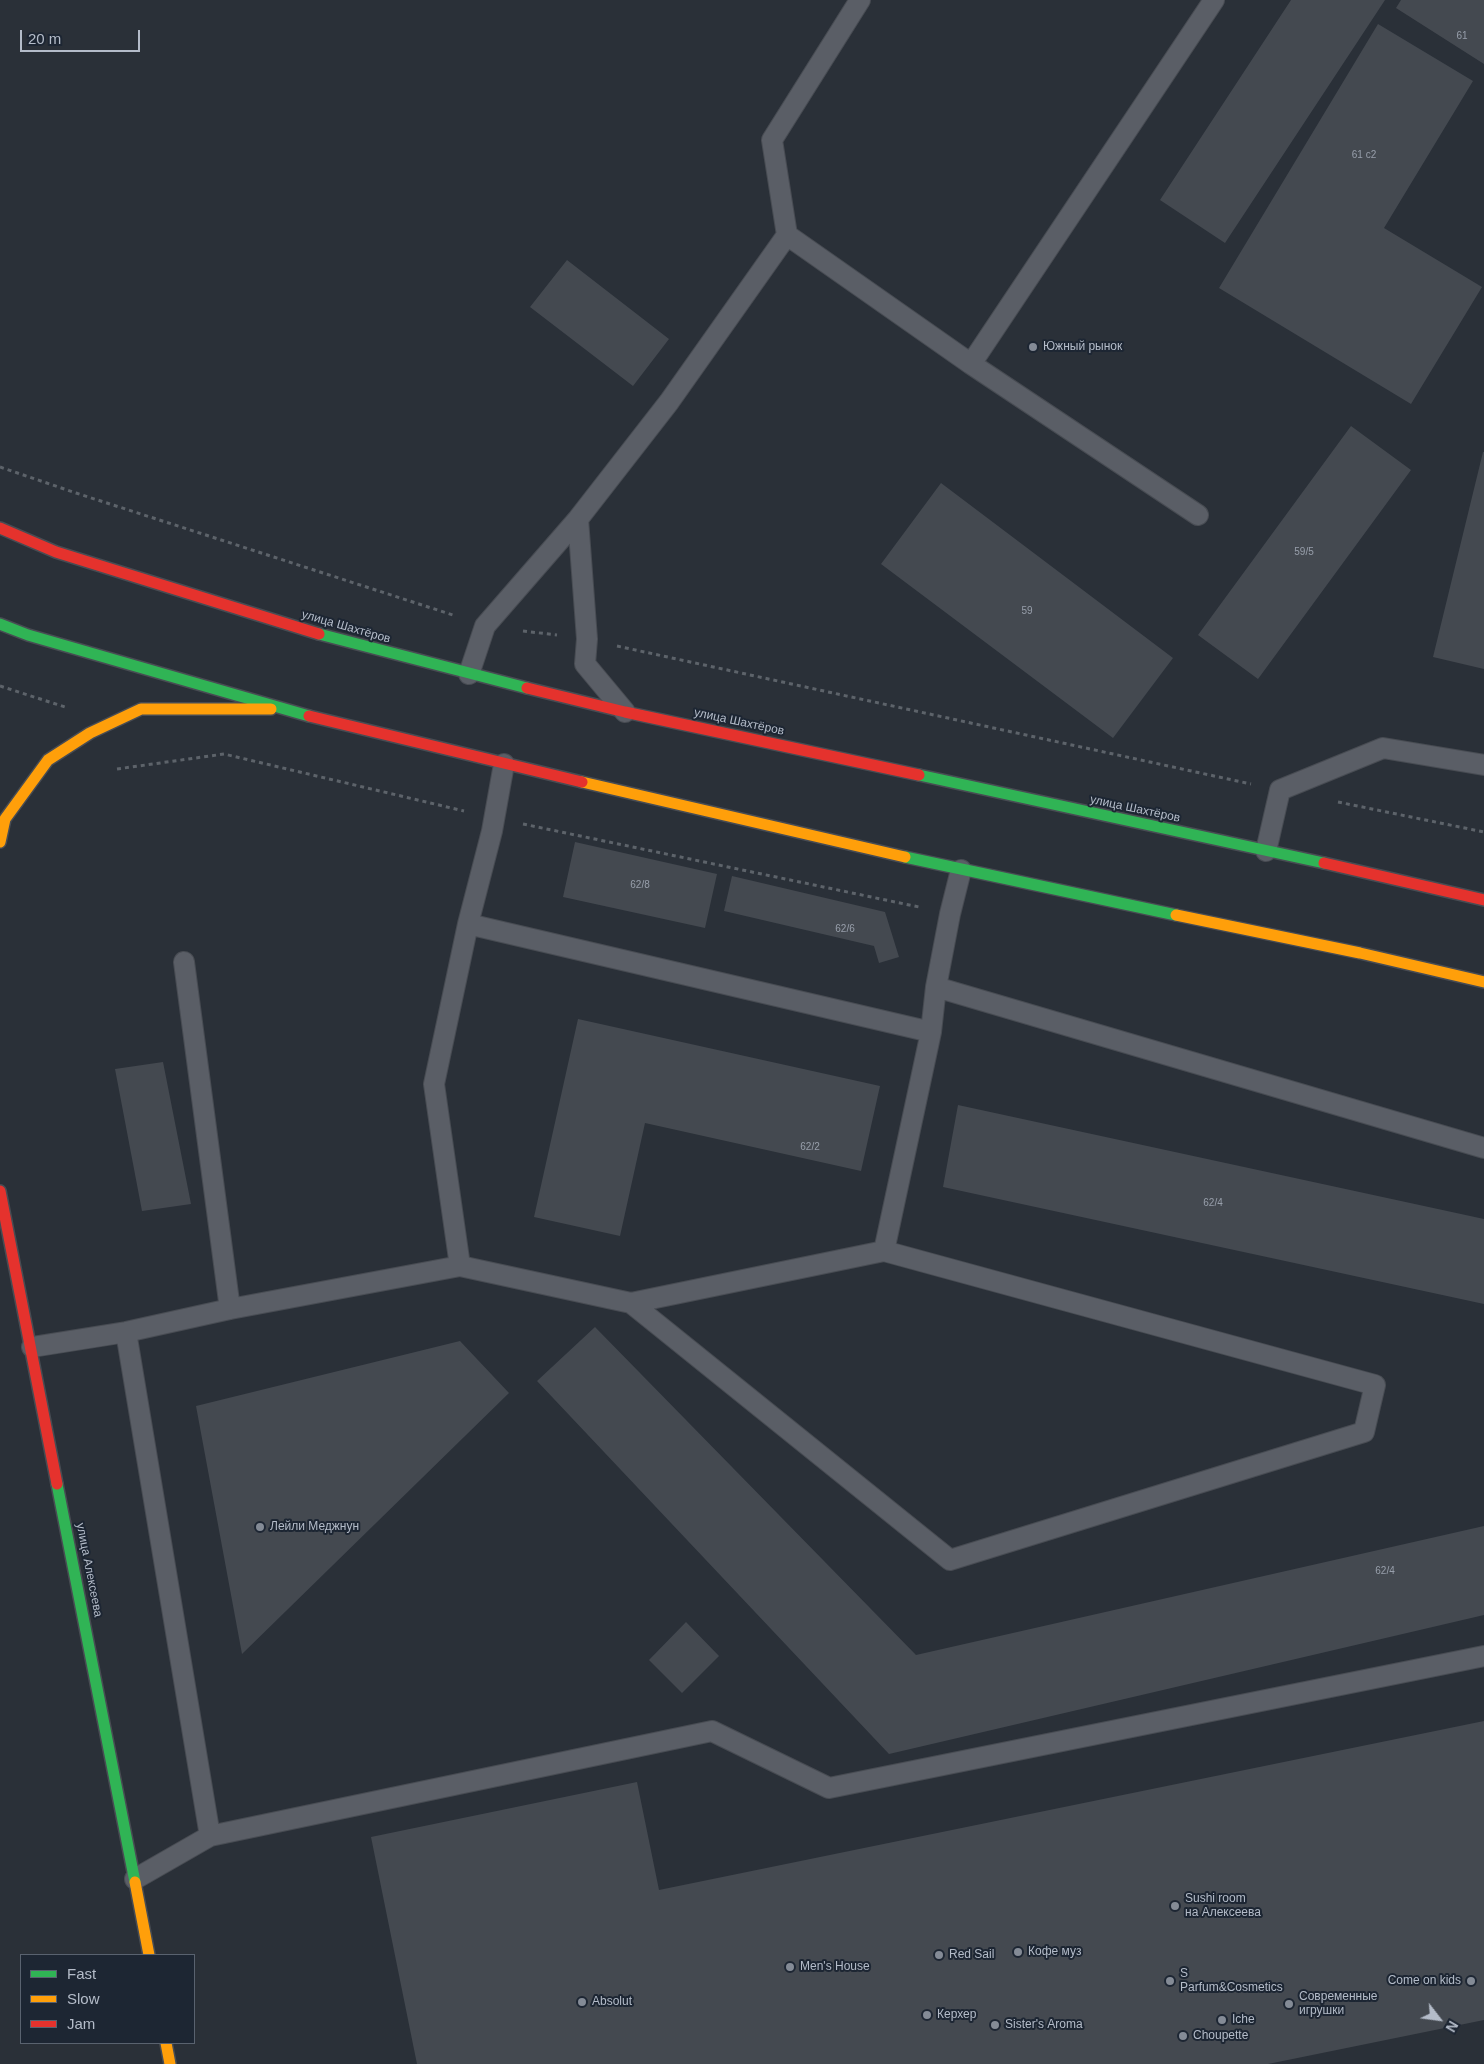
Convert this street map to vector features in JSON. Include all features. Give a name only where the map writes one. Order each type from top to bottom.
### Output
[{"type":"main road","name":"улица Шахтёров","points":[[0,528],[56,552],[325,636],[469,674],[625,712],[1484,900]]},
{"type":"main road","points":[[0,624],[28,635],[281,709],[504,764],[961,870],[1360,953],[1484,982]]},
{"type":"main road","points":[[0,842],[5,819],[48,760],[90,733],[141,710],[281,709]]},
{"type":"main road","name":"улица Алексеева","points":[[0,1191],[32,1347],[149,1954]]},
{"type":"main road","points":[[166,2044],[170,2064]]},
{"type":"lane","points":[[469,674],[485,626],[578,519],[669,402],[787,235],[772,140],[860,0]]},
{"type":"lane","points":[[971,364],[1214,0]]},
{"type":"lane","points":[[787,235],[971,364],[1198,515]]},
{"type":"lane","points":[[578,519],[587,639],[585,664],[625,712]]},
{"type":"lane","points":[[1266,851],[1280,790],[1383,748],[1484,765]]},
{"type":"lane","points":[[460,1266],[434,1084],[504,764]]},
{"type":"lane","points":[[884,1251],[931,1032],[936,987],[950,914],[961,870]]},
{"type":"lane","points":[[468,924],[931,1032]]},
{"type":"lane","points":[[184,962],[230,1309]]},
{"type":"lane","points":[[936,987],[1484,1148]]},
{"type":"lane","points":[[32,1347],[126,1332],[230,1309],[460,1266],[630,1303],[884,1251],[1375,1385],[1364,1432],[950,1560],[630,1303]]},
{"type":"lane","points":[[126,1332],[210,1836]]},
{"type":"lane","points":[[135,1879],[210,1836],[712,1731],[829,1788],[1484,1656]]},
{"type":"path","points":[[0,467],[485,626],[587,639],[1280,790]]},
{"type":"path","points":[[0,686],[66,707]]},
{"type":"path","points":[[117,769],[224,754],[493,818],[950,914]]},
{"type":"path","points":[[1335,801],[1484,832]]},
{"type":"building","points":[[1291,0],[1385,0],[1225,243],[1160,200]]},
{"type":"building","points":[[1401,0],[1484,0],[1484,64],[1396,8]]},
{"type":"building","points":[[1378,24],[1473,81],[1384,228],[1482,287],[1411,404],[1219,288]]},
{"type":"building","points":[[567,260],[669,339],[633,386],[530,307]]},
{"type":"building","points":[[1351,426],[1411,470],[1258,679],[1198,635]]},
{"type":"building","points":[[1484,452],[1484,669],[1433,657]]},
{"type":"building","points":[[941,483],[1173,658],[1113,738],[881,564]]},
{"type":"building","points":[[575,842],[717,874],[705,928],[563,897]]},
{"type":"building","points":[[732,876],[885,912],[899,957],[879,963],[874,946],[724,911]]},
{"type":"building","points":[[578,1019],[880,1086],[861,1171],[645,1123],[620,1236],[534,1217]]},
{"type":"building","points":[[163,1062],[191,1204],[142,1211],[115,1069]]},
{"type":"building","points":[[958,1105],[1484,1219],[1484,1304],[943,1187]]},
{"type":"building","points":[[595,1327],[916,1655],[1484,1526],[1484,1615],[889,1754],[537,1381]]},
{"type":"building","points":[[460,1341],[509,1393],[242,1654],[196,1406]]},
{"type":"building","points":[[686,1622],[719,1656],[682,1693],[649,1660]]},
{"type":"building","name":"Red Sail","points":[[1484,1721],[1484,2020],[1268,2064],[417,2064],[371,1837],[637,1782],[659,1890]]},
{"type":"traffic: fast","points":[[0,624],[28,635],[309,716]]},
{"type":"traffic: fast","points":[[319,634],[527,688]]},
{"type":"traffic: fast","points":[[919,775],[1324,863]]},
{"type":"traffic: fast","points":[[905,857],[1176,915]]},
{"type":"traffic: fast","points":[[57,1484],[135,1882]]},
{"type":"traffic: slow","points":[[0,842],[5,819],[48,760],[90,733],[141,709],[271,709]]},
{"type":"traffic: slow","points":[[582,782],[905,857]]},
{"type":"traffic: slow","points":[[1176,915],[1360,953],[1484,982]]},
{"type":"traffic: slow","points":[[135,1882],[149,1954]]},
{"type":"traffic: slow","points":[[166,2044],[170,2064]]},
{"type":"traffic: jam","points":[[0,528],[56,552],[319,634]]},
{"type":"traffic: jam","points":[[527,688],[625,712],[919,775]]},
{"type":"traffic: jam","points":[[309,716],[582,782]]},
{"type":"traffic: jam","points":[[1324,863],[1484,900]]},
{"type":"traffic: jam","points":[[0,1191],[57,1484]]},
{"type":"place","name":"Южный рынок","points":[[1033,347]]},
{"type":"place","name":"Лейли Меджнун","points":[[260,1527]]},
{"type":"place","name":"Sushi room на Алексеева","points":[[1175,1906]]},
{"type":"place","name":"Кофе муз","points":[[1018,1952]]},
{"type":"place","name":"Red Sail","points":[[939,1955]]},
{"type":"place","name":"Men's House","points":[[790,1967]]},
{"type":"place","name":"S Parfum&Cosmetics","points":[[1170,1981]]},
{"type":"place","name":"Come on kids","points":[[1471,1981]]},
{"type":"place","name":"Absolut","points":[[582,2002]]},
{"type":"place","name":"Современные игрушки","points":[[1289,2004]]},
{"type":"place","name":"Керхер","points":[[927,2015]]},
{"type":"place","name":"Iche","points":[[1222,2020]]},
{"type":"place","name":"Sister's Aroma","points":[[995,2025]]},
{"type":"place","name":"Choupette","points":[[1183,2036]]}]
